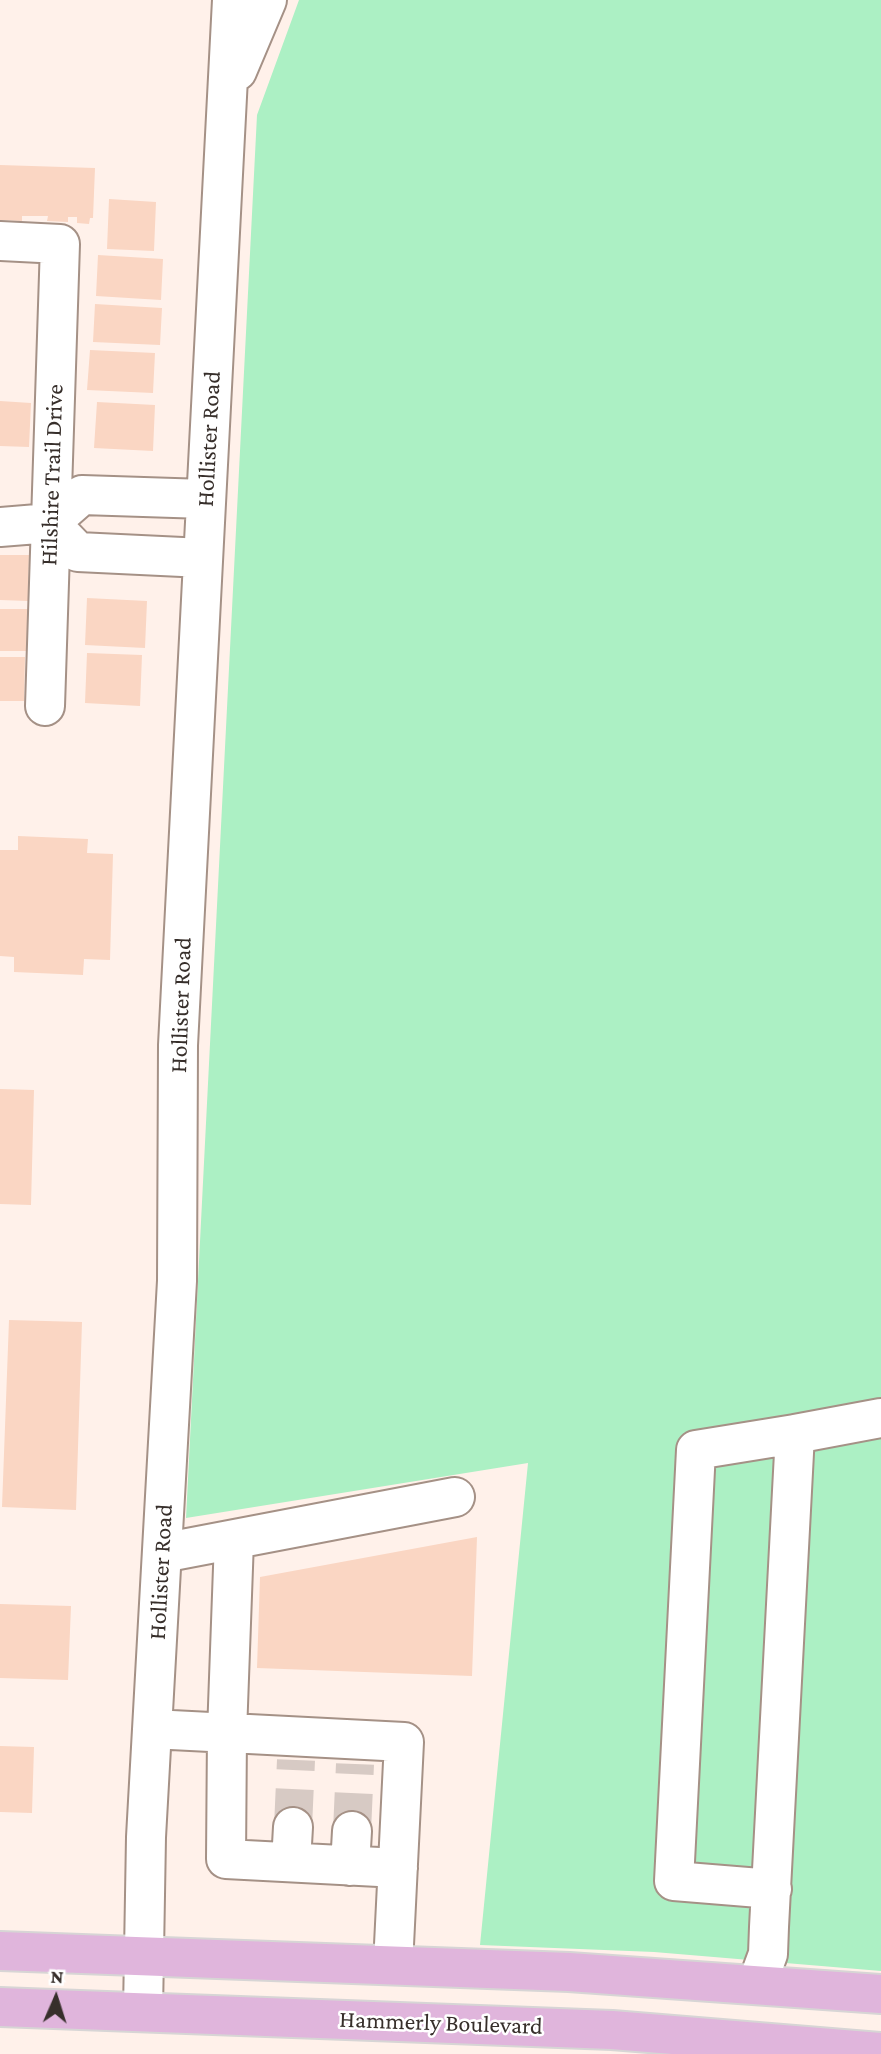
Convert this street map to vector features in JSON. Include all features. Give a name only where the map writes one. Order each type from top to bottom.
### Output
[{"type":"main road","points":[[0,1951],[569,1972],[881,1994]]},
{"type":"main road","name":"Hammerly Boulevard","points":[[0,2007],[612,2030],[881,2052]]},
{"type":"street","name":"Hollister Road","points":[[143,2011],[146,1837],[177,1281],[178,1045],[232,0]]},
{"type":"street","points":[[228,92],[267,0]]},
{"type":"street","name":"Hilshire Trail Drive","points":[[0,241],[60,244],[45,706]]},
{"type":"street","points":[[0,527],[50,523],[82,495],[205,499]]},
{"type":"street","points":[[50,523],[78,552],[203,558]]},
{"type":"street","points":[[772,1889],[674,1881],[696,1450],[881,1418]]},
{"type":"street","points":[[757,1984],[768,1954],[795,1434]]},
{"type":"street","points":[[162,1553],[455,1497]]},
{"type":"street","points":[[234,1540],[227,1733],[226,1859],[292,1844],[351,1848],[398,1868]]},
{"type":"street","points":[[152,1730],[227,1733],[296,1749],[355,1752],[404,1742],[393,1965]]},
{"type":"green space","points":[[299,0],[881,0],[881,1971],[654,1952],[480,1945],[528,1463],[186,1518],[257,115]]},
{"type":"building","points":[[0,165],[95,168],[93,218],[90,218],[89,224],[77,223],[77,217],[68,217],[68,222],[47,221],[48,216],[22,216],[22,221],[0,220]]},
{"type":"building","points":[[109,199],[156,202],[154,251],[107,249]]},
{"type":"building","points":[[98,255],[163,259],[161,300],[96,296]]},
{"type":"building","points":[[95,304],[162,308],[160,345],[93,342]]},
{"type":"building","points":[[90,350],[155,353],[153,393],[87,390]]},
{"type":"building","points":[[0,401],[31,403],[29,447],[0,446]]},
{"type":"building","points":[[97,402],[155,405],[153,451],[94,448]]},
{"type":"building","points":[[0,555],[29,555],[28,601],[0,600]]},
{"type":"building","points":[[87,598],[147,601],[145,648],[85,645]]},
{"type":"building","points":[[0,609],[28,609],[27,651],[0,651]]},
{"type":"building","points":[[87,653],[142,655],[140,706],[85,703]]},
{"type":"building","points":[[0,657],[25,657],[24,701],[0,701]]},
{"type":"building","points":[[18,836],[88,839],[87,853],[113,854],[110,960],[84,959],[83,975],[14,972],[14,957],[0,956],[0,850],[18,850]]},
{"type":"building","points":[[0,1089],[34,1090],[31,1205],[0,1204]]},
{"type":"building","points":[[9,1320],[82,1322],[76,1510],[2,1507]]},
{"type":"building","points":[[477,1537],[472,1676],[257,1668],[260,1577]]},
{"type":"building","points":[[0,1604],[71,1606],[68,1680],[0,1678]]},
{"type":"building","points":[[0,1746],[34,1747],[32,1813],[0,1812]]},
{"type":"tunnel","points":[[293,1827],[296,1760]]},
{"type":"tunnel","points":[[352,1831],[355,1764]]}]
